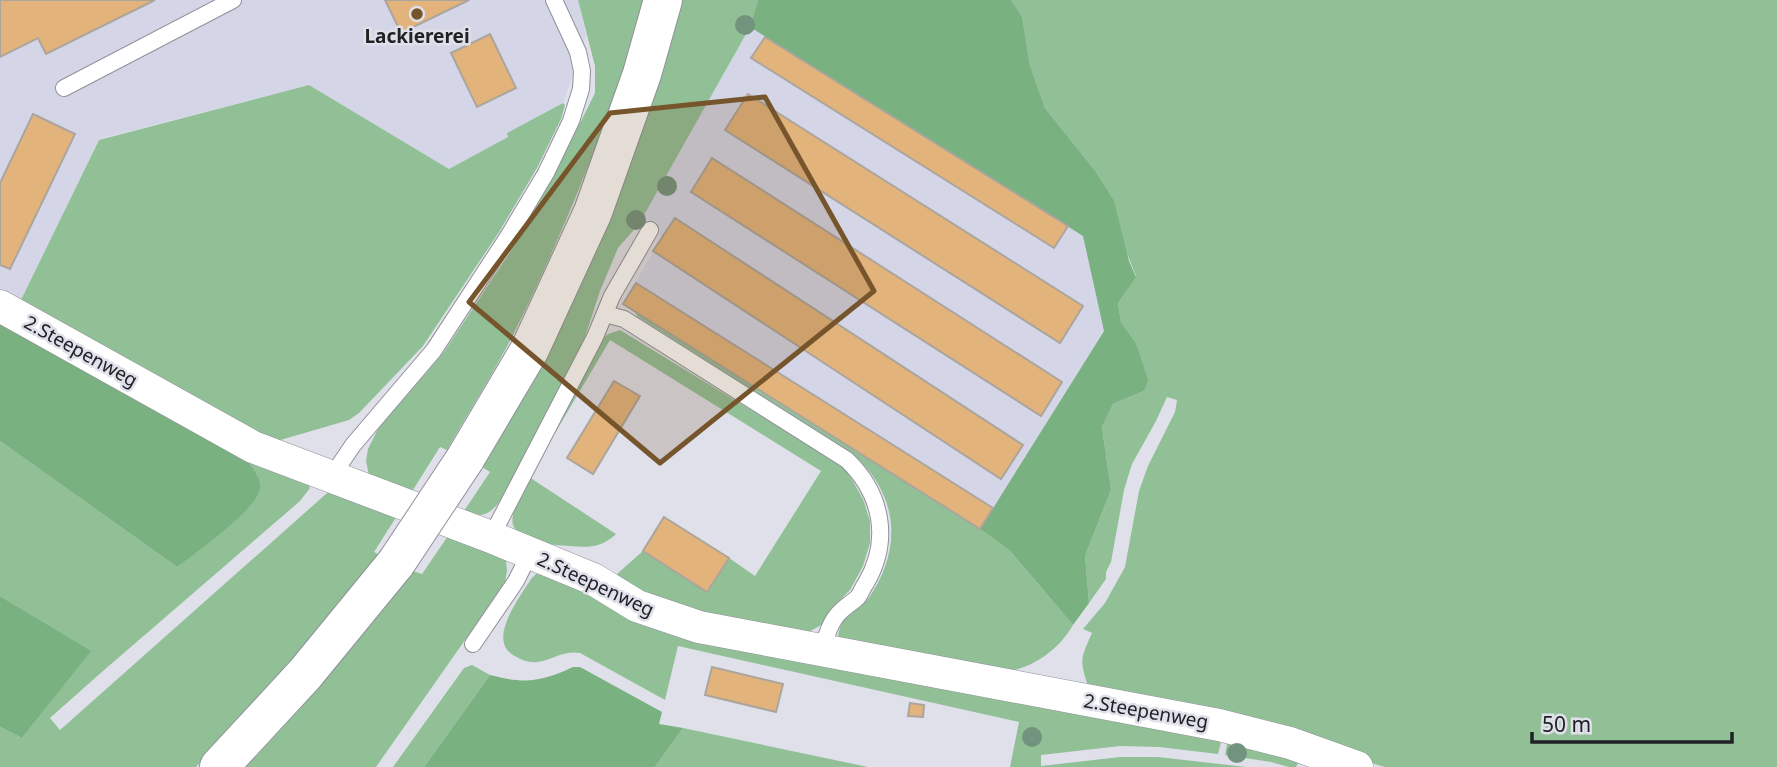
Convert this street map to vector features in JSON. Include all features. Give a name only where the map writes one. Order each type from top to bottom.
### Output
[{"type":"main road","points":[[219,767],[305,674],[396,563],[465,459],[530,349],[593,212],[642,74],[663,0]]},
{"type":"street","name":"2.Steepenweg","points":[[0,306],[253,447],[491,537],[593,579],[637,606],[699,627],[1219,724],[1290,743],[1357,767]]},
{"type":"lane","points":[[64,88],[233,0]]},
{"type":"lane","points":[[332,476],[353,445],[434,350],[515,225],[546,173],[566,131],[581,89],[582,71],[578,52],[554,0]]},
{"type":"lane","points":[[491,537],[595,337],[612,296],[650,230]]},
{"type":"lane","points":[[605,314],[624,319],[847,460],[860,472],[872,494],[880,521],[880,546],[872,572],[858,597],[838,613],[825,638],[823,650]]},
{"type":"lane","points":[[473,644],[516,581],[530,553]]},
{"type":"highlighted area","points":[[765,97],[874,291],[660,463],[469,302],[610,113]]},
{"type":"shaded area","points":[[0,0],[578,0],[586,36],[563,103],[507,133],[509,137],[449,169],[309,85],[99,139],[21,300],[0,288]]},
{"type":"shaded area","points":[[750,27],[1083,236],[1104,330],[980,529],[623,304],[662,237],[639,224]]},
{"type":"green space","points":[[578,0],[646,0],[587,170],[514,333],[447,450],[440,447],[411,493],[369,475],[366,461],[368,449],[378,429],[444,352],[518,240],[595,93],[595,66]]},
{"type":"green space","points":[[682,0],[758,0],[750,27],[639,224],[618,248],[585,337],[503,498],[486,514],[477,515],[464,511],[490,472],[482,467],[659,80]]},
{"type":"green space","points":[[758,0],[1011,0],[1022,16],[1030,65],[1045,108],[1093,168],[1114,201],[1129,261],[1136,277],[1118,303],[1121,322],[1136,343],[1148,380],[1144,391],[1113,404],[1102,427],[1111,490],[1085,556],[1089,603],[1073,625],[1010,551],[980,529],[1104,331],[1083,236],[750,27]]},
{"type":"green space","points":[[1011,0],[1777,0],[1777,767],[1385,767],[1364,761],[1321,740],[1266,720],[1088,686],[1082,659],[1092,633],[1083,629],[1105,603],[1125,567],[1139,491],[1148,466],[1175,412],[1177,400],[1167,397],[1132,464],[1106,579],[1089,603],[1085,556],[1111,490],[1102,427],[1113,404],[1144,391],[1136,343],[1121,322],[1118,303],[1136,276],[1093,168],[1045,108],[1030,65],[1022,16]]},
{"type":"green space","points":[[309,85],[449,169],[508,137],[507,133],[563,103],[565,105],[537,168],[499,232],[423,346],[359,413],[349,420],[277,441],[256,437],[21,300],[99,140]]},
{"type":"green space","points":[[634,311],[980,529],[1010,551],[1073,625],[1068,633],[1054,649],[1037,661],[1009,671],[842,643],[838,635],[842,623],[868,599],[887,561],[891,523],[880,487],[853,454],[638,317]]},
{"type":"green space","points":[[0,322],[249,463],[259,481],[257,497],[238,519],[177,567],[0,441]]},
{"type":"green space","points":[[620,330],[841,465],[851,478],[863,499],[870,521],[870,543],[863,566],[850,590],[831,609],[823,624],[805,634],[737,623],[623,585],[617,574],[643,551],[707,592],[729,558],[755,576],[821,471],[610,340],[529,477],[616,534],[595,546],[556,545],[525,536],[513,525],[514,511],[521,490],[548,435],[600,341],[608,334]]},
{"type":"green space","points":[[0,441],[177,567],[258,476],[249,463],[304,480],[310,488],[300,501],[50,718],[60,730],[326,494],[334,490],[400,511],[374,552],[378,554],[289,667],[196,767],[0,767],[0,727],[22,738],[90,651],[0,596]]},
{"type":"green space","points":[[450,533],[506,560],[505,583],[376,767],[246,767],[321,685],[413,571],[422,574]]},
{"type":"green space","points":[[541,572],[560,580],[1222,738],[1218,754],[1159,747],[1120,746],[1041,755],[1041,766],[1120,757],[1158,757],[1246,767],[1010,767],[1019,722],[678,646],[665,700],[580,653],[531,662],[513,655],[506,648],[503,639],[508,618],[531,579]]},
{"type":"green space","points":[[0,596],[91,651],[22,738],[0,727]]},
{"type":"green space","points":[[472,665],[490,675],[424,767],[393,767],[464,668]]},
{"type":"green space","points":[[580,667],[662,712],[659,724],[683,728],[655,767],[424,767],[490,675],[513,680],[533,680]]},
{"type":"green space","points":[[683,728],[868,767],[655,767]]},
{"type":"green space","points":[[1228,738],[1301,758],[1296,767],[1289,767],[1225,755]]},
{"type":"building","points":[[0,0],[155,0],[46,54],[38,38],[0,57]]},
{"type":"building","name":"Lackiererei","points":[[385,0],[469,0],[401,33]]},
{"type":"building","points":[[490,34],[516,88],[477,107],[451,53]]},
{"type":"building","points":[[765,37],[1068,226],[1054,248],[751,58]]},
{"type":"building","points":[[748,94],[1083,306],[1060,343],[725,130]]},
{"type":"building","points":[[33,114],[75,134],[10,269],[0,265],[0,183]]},
{"type":"building","points":[[712,158],[1062,382],[1041,416],[691,192]]},
{"type":"building","points":[[675,218],[1023,445],[1001,479],[653,251]]},
{"type":"building","points":[[636,283],[993,508],[980,529],[623,304]]},
{"type":"building","points":[[614,381],[640,396],[593,474],[567,458]]},
{"type":"building","points":[[664,517],[729,558],[707,592],[643,551]]},
{"type":"building","points":[[712,667],[783,684],[776,712],[705,695]]},
{"type":"building","points":[[910,703],[924,705],[923,717],[908,716]]},
{"type":"place","name":"Lackiererei","points":[[417,14]]}]
